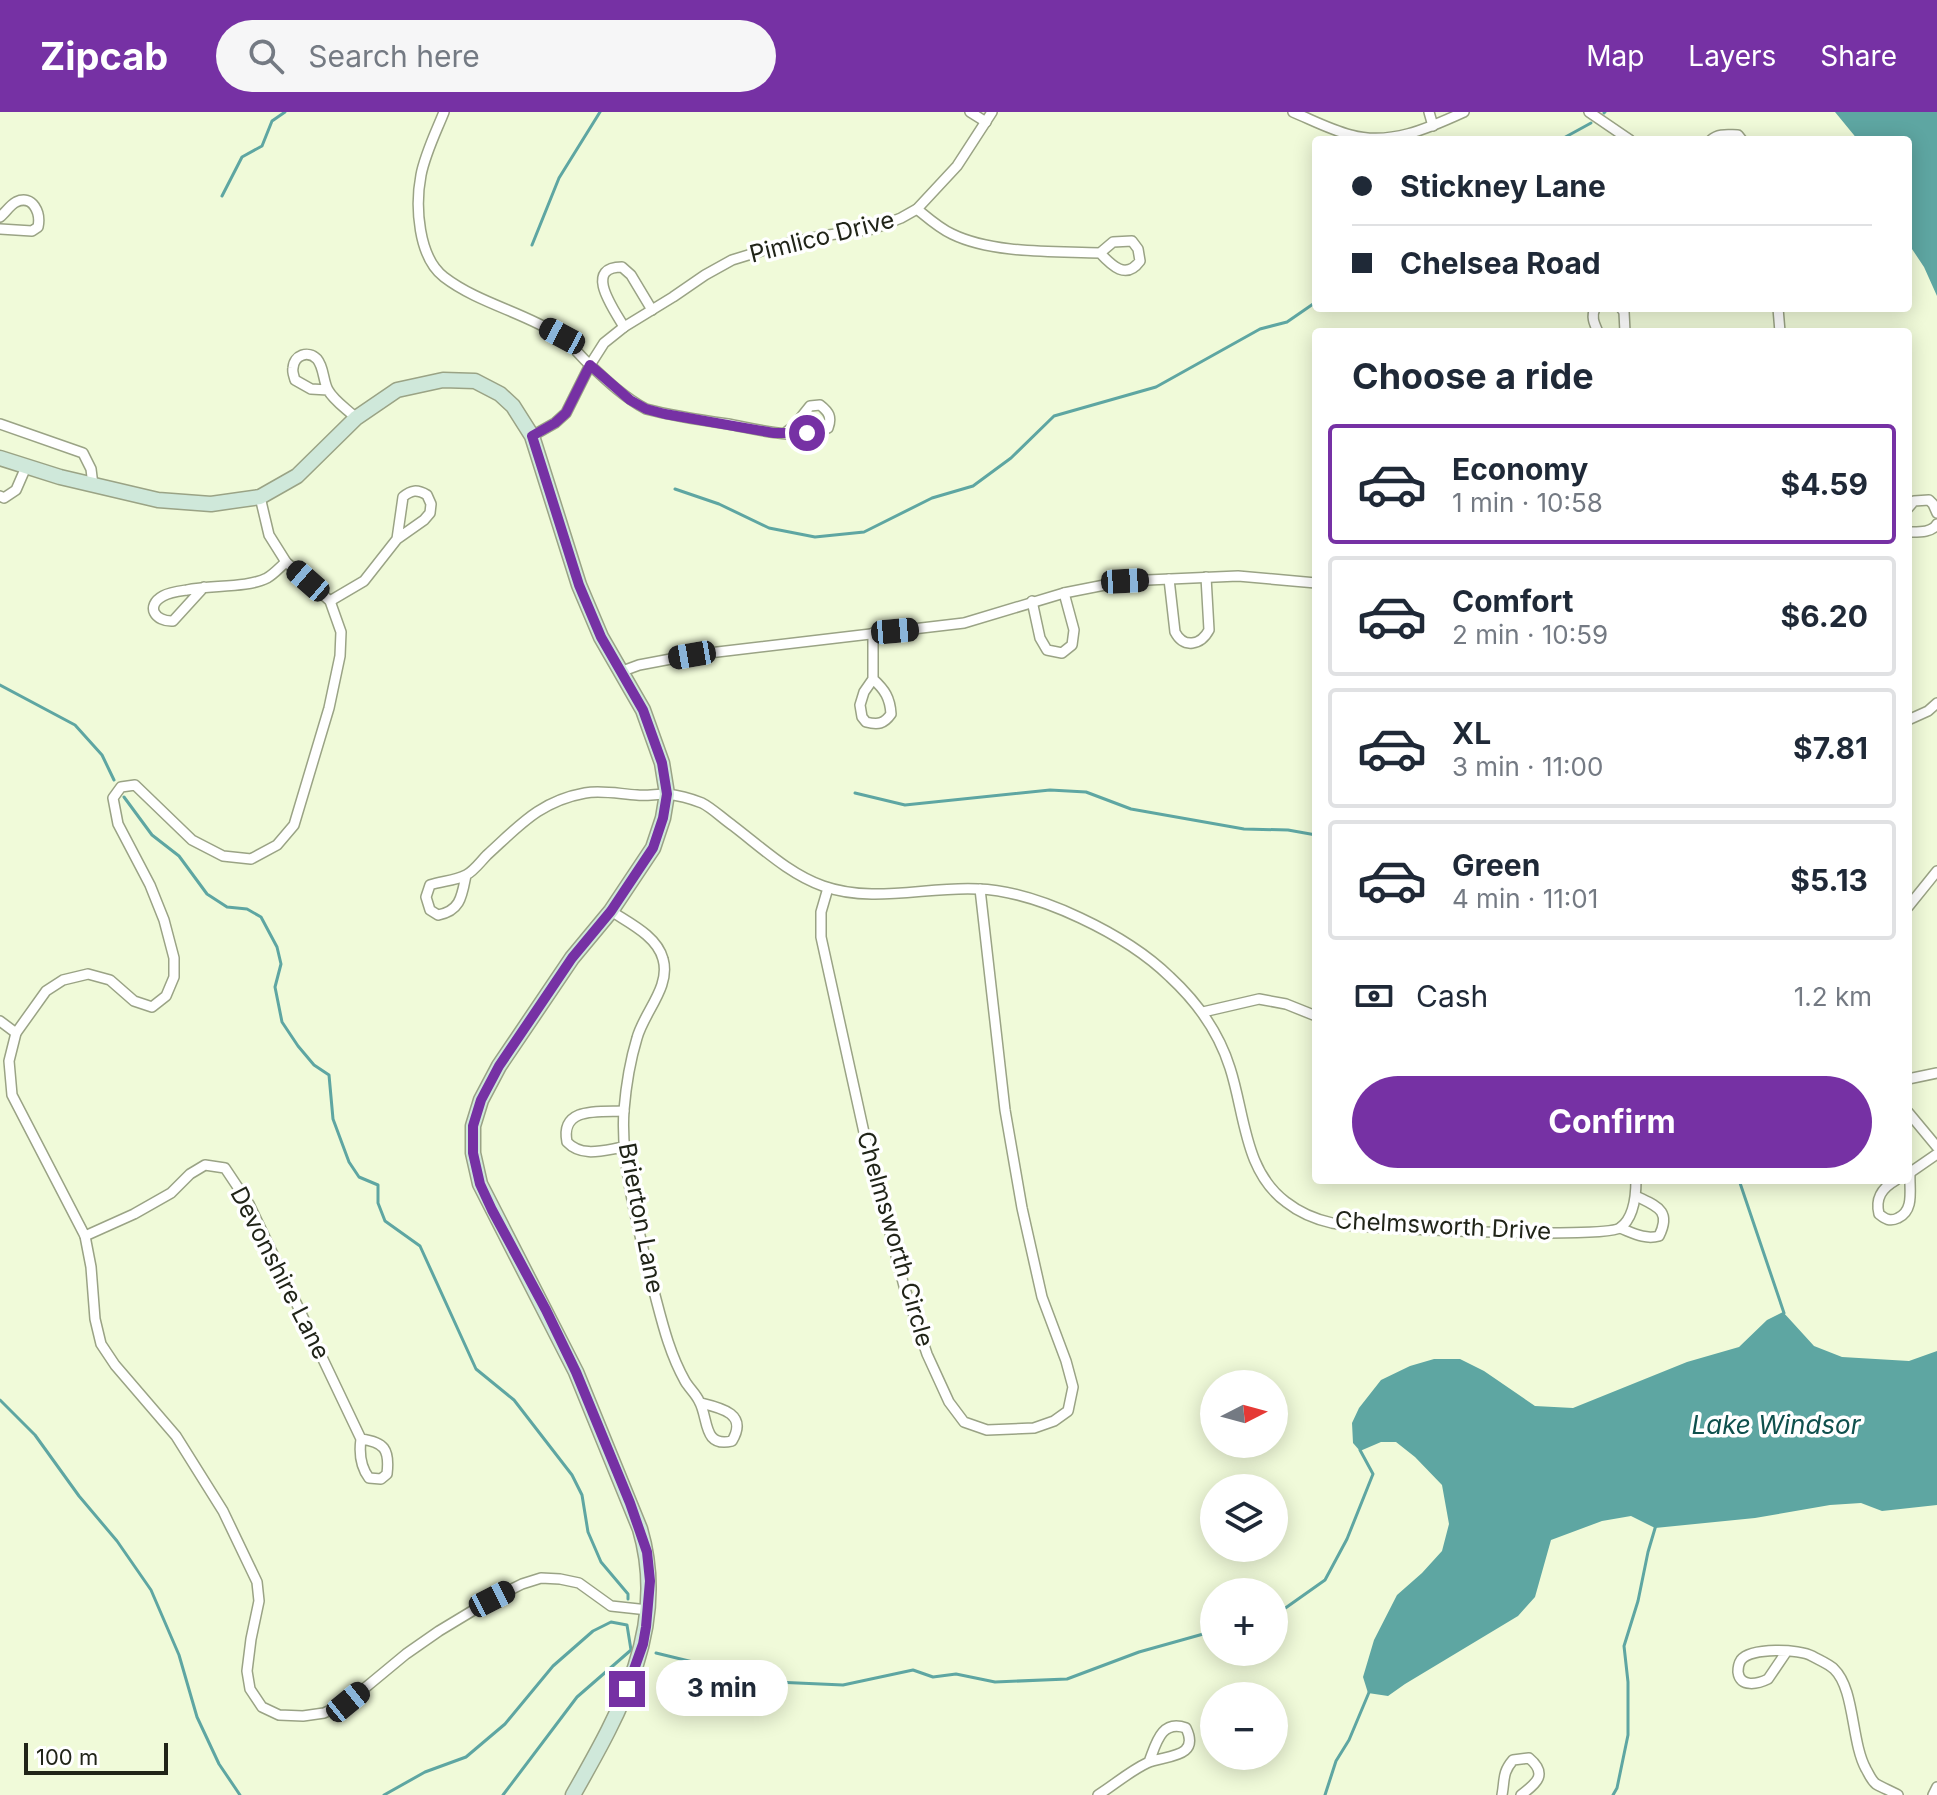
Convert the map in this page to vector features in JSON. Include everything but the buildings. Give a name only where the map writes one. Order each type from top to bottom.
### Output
[{"type":"street","points":[[444,112],[421,173],[419,201],[421,230],[430,262],[443,276],[562,336],[630,400],[646,409],[774,433],[785,433],[821,432],[828,428],[831,419],[828,411],[820,405],[810,406],[785,433]]},
{"type":"street","points":[[970,112],[986,122]]},
{"type":"street","name":"Pimlico Drive","points":[[532,436],[566,413],[604,343],[624,327],[732,260],[784,244],[873,229],[917,209],[957,166],[992,112]]},
{"type":"street","points":[[1293,112],[1356,136]]},
{"type":"street","points":[[1429,112],[1433,126]]},
{"type":"street","points":[[1401,136],[1464,112]]},
{"type":"street","points":[[1589,112],[1624,136]]},
{"type":"street","points":[[1718,136],[1739,136]]},
{"type":"street","points":[[0,217],[17,202],[26,201],[33,204],[39,219],[38,227],[32,231],[0,229]]},
{"type":"street","points":[[917,209],[936,224],[966,240],[1024,250],[1100,253]]},
{"type":"street","points":[[624,327],[604,292],[602,281],[605,272],[612,267],[622,267],[631,275],[652,310]]},
{"type":"street","points":[[328,390],[311,389],[295,380],[292,370],[295,359],[302,354],[316,359],[328,390],[356,418]]},
{"type":"street","points":[[0,458],[158,500],[211,504],[260,497],[297,476],[356,418],[397,390],[443,380],[475,381],[500,394],[513,406],[532,436],[579,585],[601,637],[643,710],[662,763],[667,794],[653,848],[611,911],[572,958],[499,1066],[481,1100],[473,1126],[473,1153],[480,1184],[576,1372],[647,1552],[650,1581],[643,1644],[604,1741],[573,1795]]},
{"type":"street","points":[[0,424],[83,453],[91,469],[93,485]]},
{"type":"street","points":[[0,496],[4,498],[16,490],[26,467]]},
{"type":"street","points":[[330,601],[364,581],[397,539],[430,513],[431,504],[427,495],[419,490],[410,491],[403,497],[397,539]]},
{"type":"street","points":[[260,497],[269,535],[286,562],[330,601],[341,632],[340,656],[319,746],[294,825],[277,845],[251,859],[223,856],[192,840],[135,785],[121,787],[113,798],[118,824],[150,885],[164,920],[174,958],[174,977],[166,996],[152,1007],[134,1001],[110,980],[88,974],[63,980],[46,991],[16,1033],[9,1061],[12,1095],[85,1236],[101,1344],[115,1365],[176,1436],[223,1511],[257,1582],[259,1601],[247,1671],[250,1689],[262,1707],[279,1715],[303,1716],[324,1713],[348,1702],[439,1631],[492,1599],[541,1578],[579,1583],[611,1606],[648,1610]]},
{"type":"street","points":[[1912,503],[1929,500],[1937,513]]},
{"type":"street","points":[[1912,532],[1928,531],[1937,524]]},
{"type":"street","points":[[204,587],[173,621],[165,622],[157,618],[155,604],[162,596],[204,587],[253,583],[268,577],[286,562]]},
{"type":"street","points":[[620,672],[639,665],[692,655],[964,623],[1032,601],[1125,581],[1238,576],[1312,583]]},
{"type":"street","points":[[1169,579],[1175,632],[1179,640],[1194,643],[1205,638],[1209,630],[1206,577]]},
{"type":"street","points":[[1032,601],[1040,638],[1047,650],[1062,653],[1072,645],[1074,630],[1064,593]]},
{"type":"street","points":[[873,633],[873,679],[860,705],[866,722],[877,725],[886,722],[891,714],[891,704],[886,691],[873,679]]},
{"type":"street","points":[[1912,718],[1933,710],[1937,703]]},
{"type":"street","name":"Chelmsworth Drive","points":[[466,875],[530,815],[558,800],[589,792],[651,796],[667,794],[704,804],[799,876],[828,888],[862,894],[980,889],[1032,899],[1076,917],[1141,954],[1170,976],[1203,1012],[1229,1065],[1251,1152],[1262,1176],[1281,1199],[1303,1214],[1332,1223],[1372,1227],[1522,1232],[1596,1232],[1620,1228],[1644,1237],[1659,1236],[1663,1229],[1663,1212],[1658,1206],[1636,1196]]},
{"type":"street","points":[[1912,902],[1937,871]]},
{"type":"street","points":[[466,875],[462,894],[451,912],[438,915],[430,910],[426,897],[430,885],[466,875]]},
{"type":"street","name":"Chelmsworth Circle","points":[[828,888],[821,912],[821,937],[865,1137],[904,1286],[927,1354],[949,1402],[964,1422],[987,1430],[1034,1428],[1054,1421],[1068,1411],[1073,1387],[1042,1297],[1022,1208],[1005,1110],[980,889]]},
{"type":"street","name":"Brierton Lane","points":[[611,911],[655,943],[663,958],[665,976],[637,1035],[624,1111],[624,1147],[641,1239],[667,1339],[685,1382],[701,1403],[709,1434],[715,1440],[725,1443],[732,1441],[738,1432],[732,1415],[725,1409],[701,1403]]},
{"type":"street","points":[[1203,1012],[1259,999],[1286,1004],[1312,1014]]},
{"type":"street","points":[[0,1021],[16,1033]]},
{"type":"street","points":[[1912,1078],[1937,1073]]},
{"type":"street","points":[[624,1111],[586,1112],[570,1120],[565,1133],[567,1142],[579,1151],[624,1147]]},
{"type":"street","points":[[1912,1117],[1937,1147]]},
{"type":"street","points":[[1912,1172],[1937,1154]]},
{"type":"street","name":"Devonshire Lane","points":[[85,1236],[171,1193],[190,1174],[205,1165],[225,1168],[249,1204],[361,1439],[362,1469],[369,1478],[381,1479],[387,1474],[389,1463],[386,1450],[376,1441],[361,1439]]},
{"type":"street","points":[[1620,1228],[1631,1212],[1636,1184]]},
{"type":"street","points":[[1890,1184],[1878,1198],[1879,1214],[1885,1220],[1893,1220],[1907,1212],[1909,1184]]},
{"type":"street","points":[[1787,1651],[1768,1679],[1752,1684],[1744,1682],[1739,1676],[1740,1661],[1748,1654],[1787,1651],[1804,1652],[1835,1669],[1845,1688],[1852,1713],[1859,1756],[1874,1782],[1898,1795]]},
{"type":"street","points":[[1098,1795],[1149,1762],[1178,1756],[1190,1743],[1186,1728],[1172,1725],[1166,1728],[1149,1762]]},
{"type":"street","points":[[1502,1795],[1506,1768],[1513,1760],[1529,1758],[1539,1769],[1539,1775],[1535,1785],[1521,1795]]},
{"type":"street","points":[[1933,1795],[1937,1787]]},
{"type":"water","points":[[1835,112],[1937,112],[1937,296],[1912,249],[1912,136],[1855,136]]},
{"type":"water","name":"Lake Windsor","points":[[1783,1312],[1814,1346],[1842,1357],[1909,1361],[1937,1351],[1937,1505],[1882,1511],[1861,1503],[1830,1505],[1755,1518],[1655,1528],[1631,1516],[1602,1521],[1551,1540],[1535,1597],[1518,1616],[1388,1696],[1368,1693],[1363,1677],[1374,1640],[1397,1595],[1442,1551],[1449,1524],[1442,1485],[1415,1457],[1396,1442],[1381,1442],[1360,1451],[1353,1443],[1352,1423],[1359,1408],[1381,1380],[1434,1359],[1460,1359],[1484,1371],[1535,1406],[1573,1408],[1687,1362],[1739,1347],[1767,1320]]},
{"type":"waterway","points":[[222,196],[242,157],[262,146],[272,121],[285,112]]},
{"type":"waterway","points":[[532,245],[559,178],[600,112]]},
{"type":"waterway","points":[[1567,136],[1591,123]]},
{"type":"waterway","points":[[675,489],[719,504],[769,528],[815,537],[864,532],[932,498],[973,486],[1011,458],[1054,416],[1156,387],[1260,329],[1287,322],[1312,305]]},
{"type":"waterway","points":[[0,685],[75,725],[102,755],[114,780]]},
{"type":"waterway","points":[[855,793],[905,805],[1050,790],[1086,792],[1131,809],[1244,829],[1288,830],[1312,834]]},
{"type":"waterway","points":[[124,797],[152,835],[179,856],[207,894],[227,907],[247,909],[261,917],[277,947],[281,964],[275,987],[282,1022],[314,1065],[329,1075],[333,1119],[349,1162],[359,1177],[378,1185],[378,1203],[385,1221],[420,1246],[476,1369],[514,1400],[572,1475],[582,1495],[588,1532],[601,1562],[628,1594],[628,1599]]},
{"type":"waterway","points":[[1740,1184],[1784,1313]]},
{"type":"waterway","points":[[0,1400],[35,1435],[151,1590],[179,1655],[197,1717],[219,1764],[240,1795]]},
{"type":"waterway","points":[[1288,1606],[1325,1580],[1347,1539],[1373,1474],[1360,1450]]},
{"type":"waterway","points":[[1613,1795],[1628,1735],[1624,1646],[1656,1525]]},
{"type":"waterway","points":[[384,1795],[425,1772],[466,1757],[505,1724],[553,1666],[593,1631],[611,1622],[627,1625],[631,1650],[577,1697],[503,1795]]},
{"type":"waterway","points":[[656,1653],[775,1682],[843,1685],[913,1670],[933,1677],[956,1674],[995,1682],[1067,1679],[1139,1652],[1200,1635]]},
{"type":"waterway","points":[[1325,1795],[1336,1761],[1349,1740],[1370,1690]]},
{"type":"route","points":[[627,1689],[646,1627],[650,1581],[647,1552],[576,1372],[492,1210],[480,1184],[473,1153],[473,1126],[481,1100],[499,1066],[572,958],[611,911],[653,848],[667,794],[662,763],[643,710],[601,637],[579,585],[532,436],[566,413],[590,365],[630,400],[646,409],[774,433],[807,433]]}]
